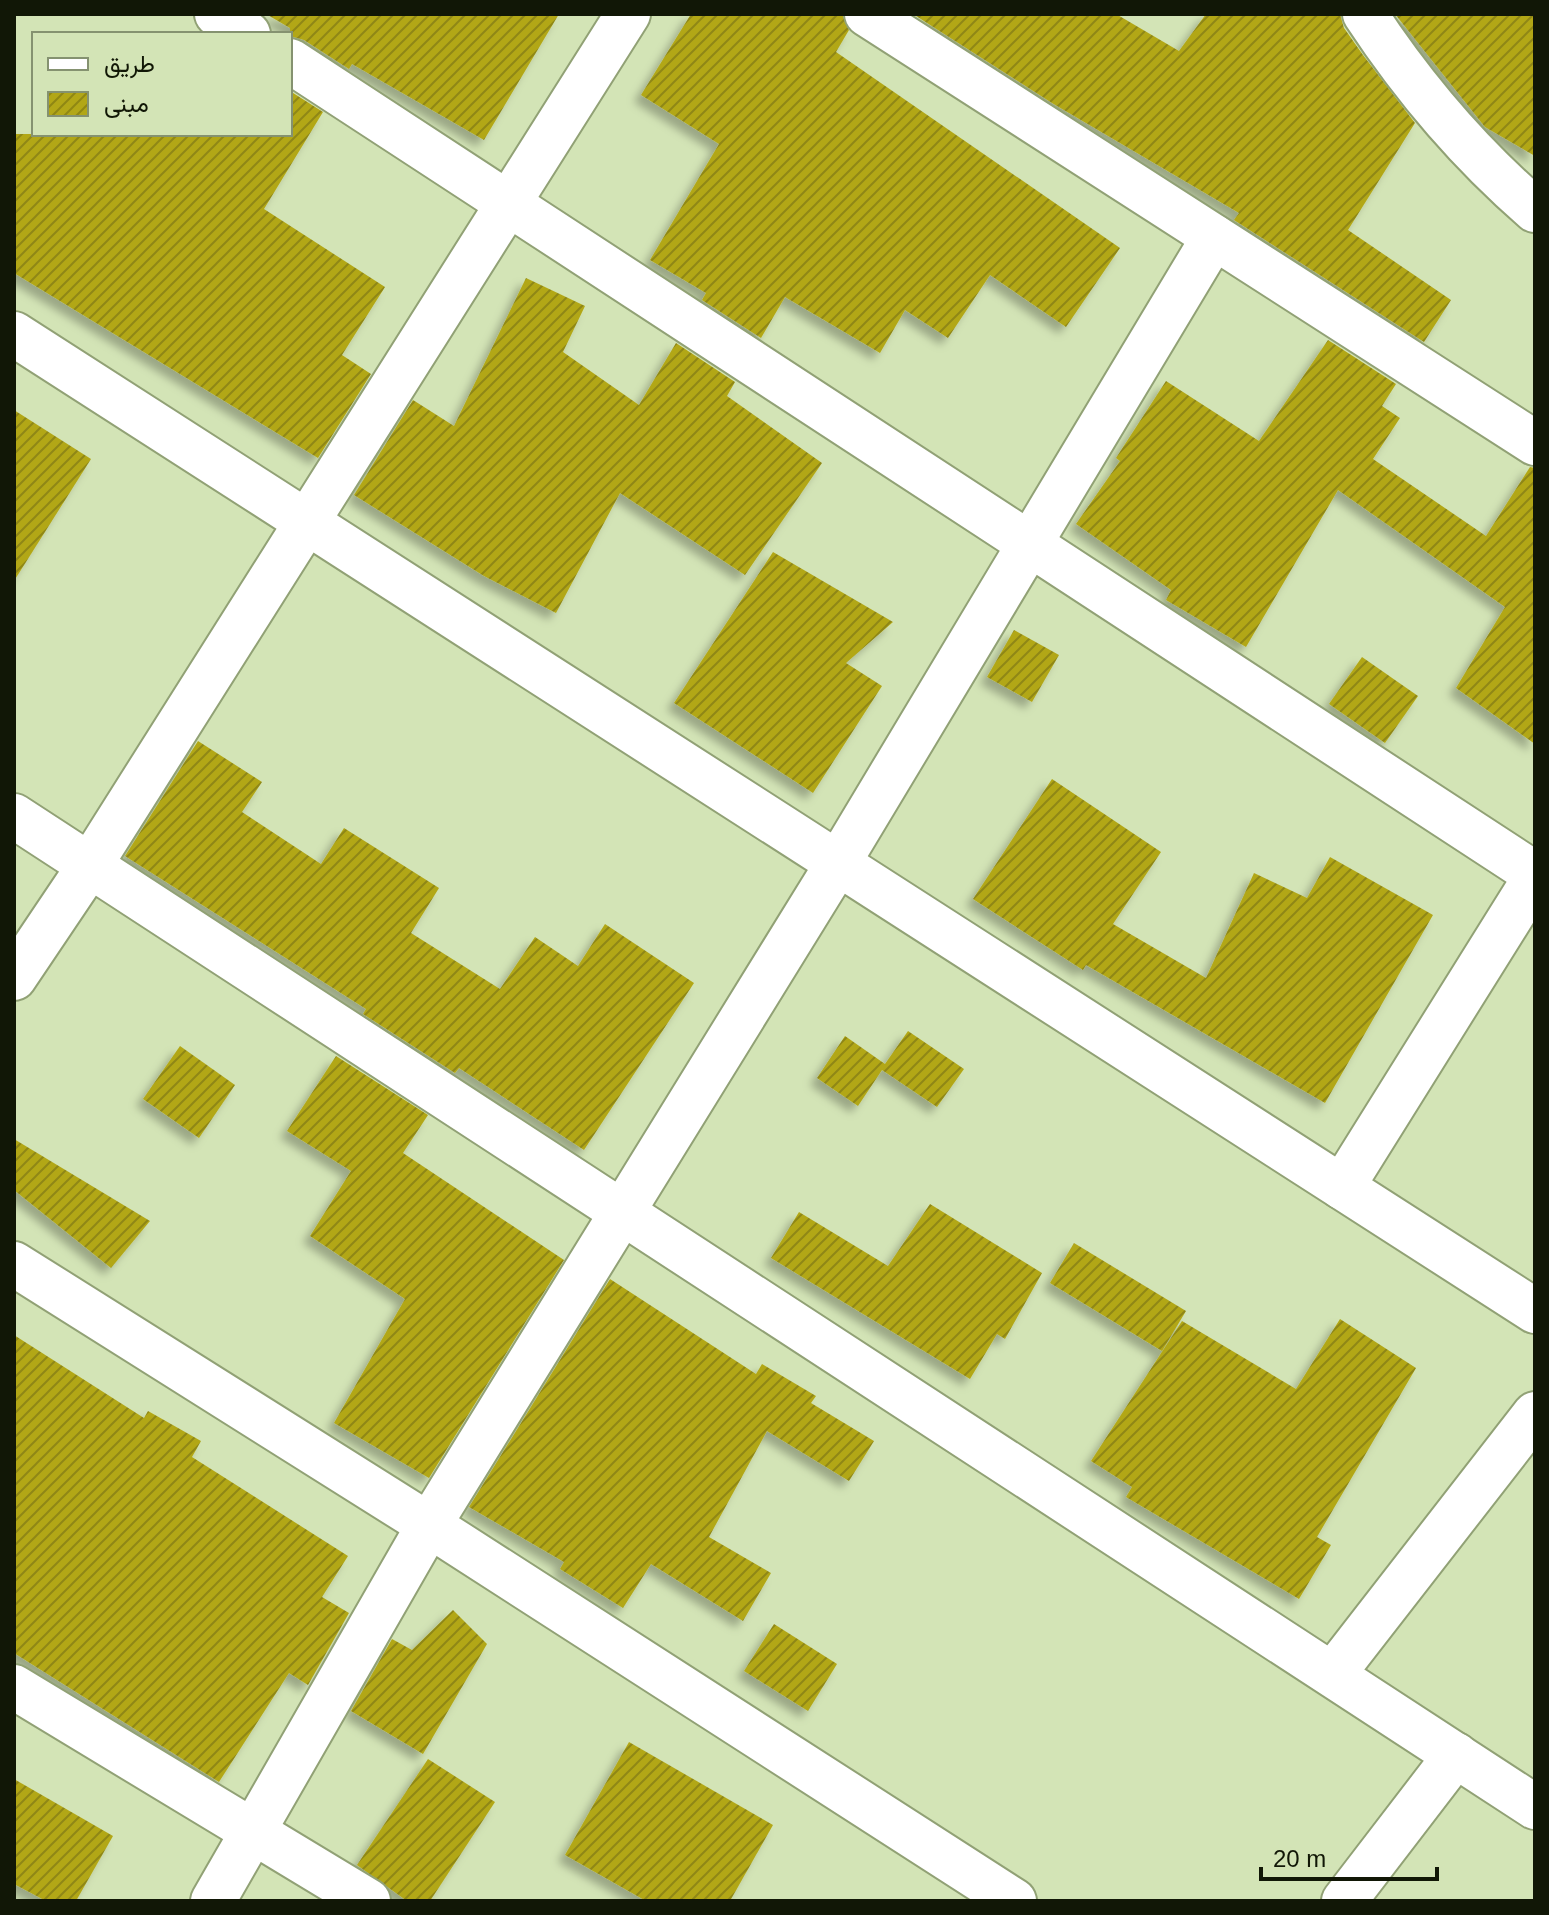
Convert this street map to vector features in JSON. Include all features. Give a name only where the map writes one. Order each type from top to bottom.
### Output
[{"type":"street","points":[[217,14],[245,32]]},
{"type":"street","points":[[14,978],[90,865],[628,14]]},
{"type":"street","points":[[867,14],[1535,443]]},
{"type":"street","points":[[1365,14],[1394,58],[1481,164],[1535,210]]},
{"type":"street","points":[[292,62],[510,201],[1535,876],[1342,1187]]},
{"type":"street","points":[[213,1901],[429,1525],[838,863],[1214,237]]},
{"type":"street","points":[[14,334],[1535,1311]]},
{"type":"street","points":[[14,816],[1535,1807]]},
{"type":"street","points":[[14,1264],[429,1525],[1014,1901]]},
{"type":"street","points":[[1333,1674],[1535,1414]]},
{"type":"street","points":[[14,1687],[368,1901]]},
{"type":"street","points":[[1344,1901],[1456,1755]]},
{"type":"building","points":[[266,14],[559,14],[484,140],[352,64],[349,69],[304,40],[292,37],[290,28]]},
{"type":"building","points":[[691,14],[842,14],[849,30],[836,52],[1120,248],[1066,327],[990,275],[948,338],[905,310],[880,353],[785,297],[761,338],[702,300],[706,293],[650,260],[719,144],[641,95]]},
{"type":"building","points":[[913,14],[1116,14],[1179,51],[1206,14],[1340,14],[1344,28],[1415,123],[1348,230],[1451,300],[1424,342],[1234,220],[1239,213],[1052,103]]},
{"type":"building","points":[[1395,14],[1535,14],[1535,156],[1485,127]]},
{"type":"building","points":[[292,92],[323,112],[264,209],[385,287],[342,355],[371,374],[318,458],[14,273],[14,134],[292,136]]},
{"type":"building","points":[[526,278],[585,306],[563,352],[639,405],[676,343],[735,382],[727,396],[822,463],[745,575],[620,493],[556,613],[484,576],[354,495],[413,400],[454,426]]},
{"type":"building","points":[[1328,340],[1396,384],[1382,406],[1400,418],[1373,459],[1486,536],[1530,467],[1535,468],[1535,744],[1456,688],[1505,607],[1338,490],[1246,647],[1166,600],[1171,590],[1076,524],[1120,461],[1116,458],[1166,381],[1259,441]]},
{"type":"building","points":[[14,410],[91,459],[14,581]]},
{"type":"building","points":[[773,552],[893,622],[846,663],[882,686],[813,793],[674,703]]},
{"type":"building","points":[[1014,630],[1059,655],[1032,702],[987,677]]},
{"type":"building","points":[[1362,657],[1418,696],[1385,743],[1329,704]]},
{"type":"building","points":[[198,741],[262,782],[242,812],[321,864],[344,828],[439,888],[411,933],[500,989],[535,937],[578,966],[605,924],[694,983],[584,1150],[459,1068],[455,1073],[363,1014],[366,1009],[125,856]]},
{"type":"building","points":[[1052,779],[1161,852],[1113,924],[1206,978],[1254,873],[1307,898],[1330,857],[1433,915],[1325,1103],[1086,965],[1083,970],[973,899]]},
{"type":"building","points":[[908,1031],[964,1069],[937,1107],[882,1070],[858,1106],[817,1078],[845,1036],[885,1064]]},
{"type":"building","points":[[180,1046],[235,1085],[199,1138],[143,1099]]},
{"type":"building","points":[[336,1056],[428,1115],[403,1153],[564,1260],[429,1478],[334,1423],[405,1299],[310,1236],[351,1171],[287,1131]]},
{"type":"building","points":[[14,1139],[150,1221],[111,1268],[14,1190]]},
{"type":"building","points":[[930,1204],[1042,1273],[1005,1339],[997,1334],[970,1379],[771,1258],[799,1212],[888,1266]]},
{"type":"building","points":[[1074,1243],[1186,1311],[1162,1351],[1050,1283]]},
{"type":"building","points":[[610,1279],[756,1374],[762,1364],[816,1396],[811,1403],[874,1441],[849,1481],[767,1431],[709,1537],[771,1573],[743,1621],[651,1564],[623,1608],[560,1569],[564,1562],[469,1507]]},
{"type":"building","points":[[1340,1319],[1416,1368],[1317,1537],[1331,1545],[1299,1599],[1126,1497],[1132,1487],[1091,1461],[1182,1321],[1296,1389]]},
{"type":"building","points":[[14,1335],[144,1418],[148,1411],[201,1441],[192,1457],[348,1556],[322,1597],[349,1613],[308,1685],[289,1673],[219,1782],[14,1653]]},
{"type":"building","points":[[453,1610],[487,1644],[423,1754],[351,1711],[392,1639],[412,1650]]},
{"type":"building","points":[[774,1624],[837,1664],[808,1711],[744,1671]]},
{"type":"building","points":[[629,1742],[773,1825],[730,1901],[646,1901],[565,1855]]},
{"type":"building","points":[[428,1759],[495,1802],[430,1901],[407,1901],[357,1865]]},
{"type":"building","points":[[14,1779],[113,1836],[76,1901],[46,1901],[14,1884]]}]
